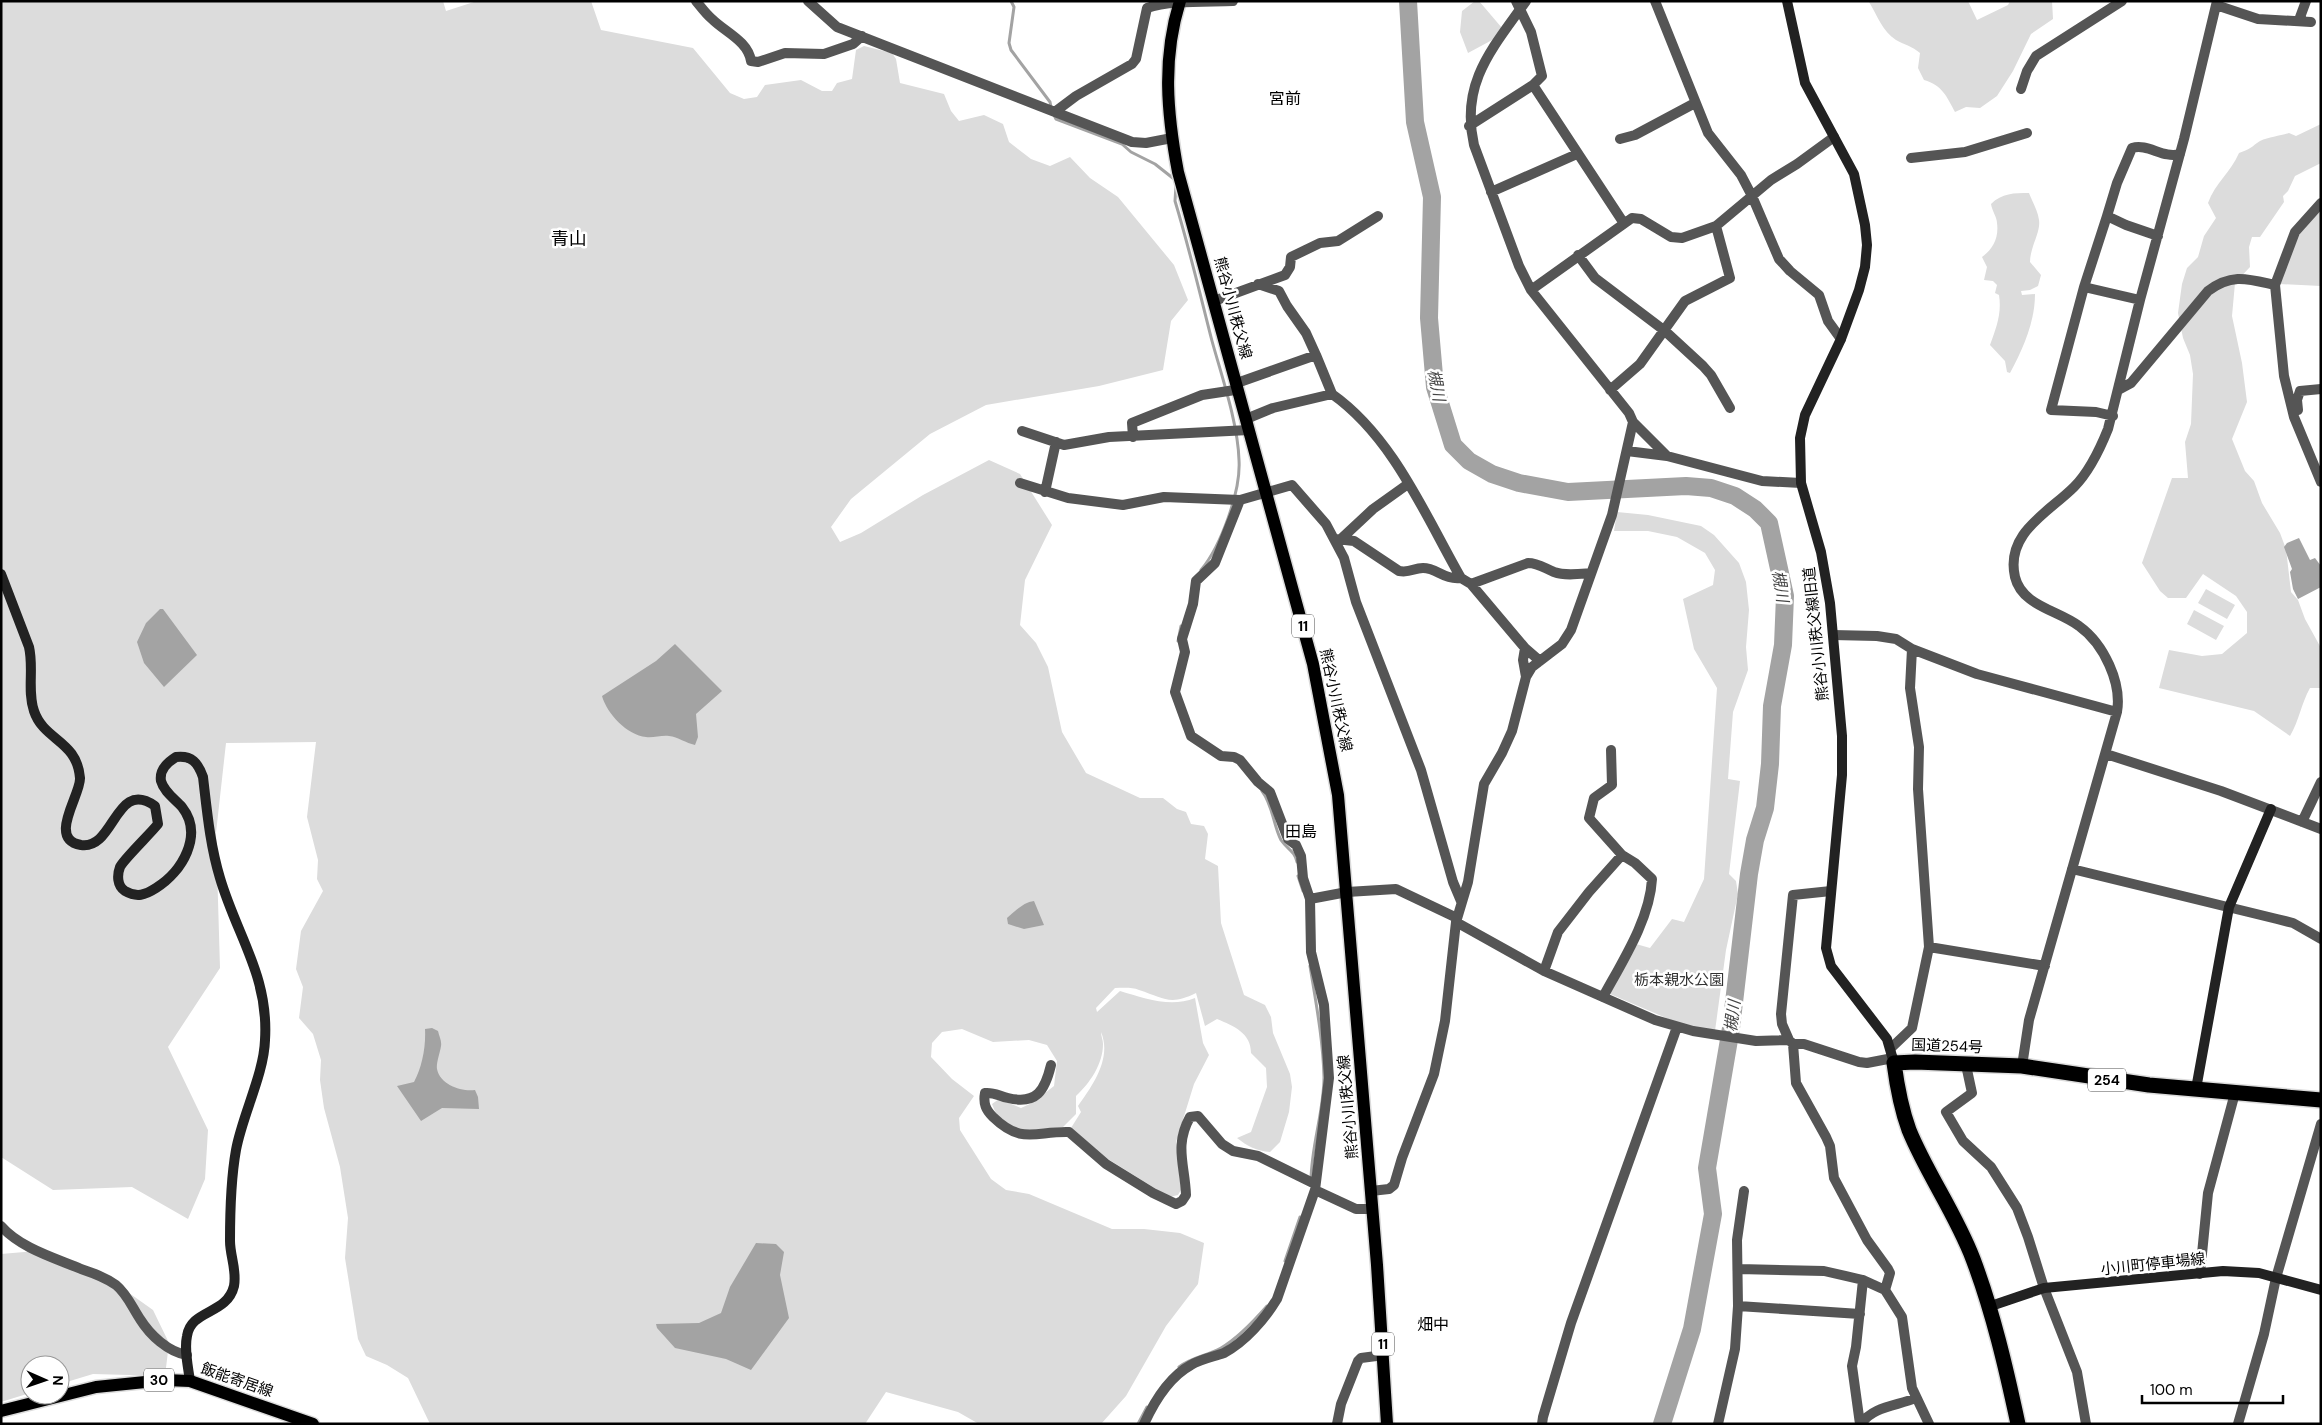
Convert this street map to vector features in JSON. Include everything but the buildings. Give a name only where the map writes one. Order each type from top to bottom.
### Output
[{"type":"highway","name":"国道254号","points":[[2018,1424],[1988,1307],[1973,1258],[1956,1220],[1910,1132],[1900,1102],[1893,1056],[1915,1062],[2022,1066],[2106,1080],[2321,1100]]},
{"type":"main road","name":"熊谷小川秩父線","points":[[1180,2],[1169,45],[1167,66],[1168,102],[1178,172],[1236,387],[1267,492],[1321,697],[1338,795],[1373,1209],[1388,1424]]},
{"type":"main road","name":"飯能寄居線","points":[[1,1411],[96,1387],[128,1382],[190,1381],[312,1424]]},
{"type":"street","points":[[696,1],[711,19],[741,43],[750,53],[751,61],[758,62],[785,53],[824,54],[853,44],[862,36]]},
{"type":"street","points":[[808,1],[837,27],[1132,142],[1146,143],[1172,138]]},
{"type":"street","points":[[1056,111],[1076,96],[1132,64],[1136,59],[1147,8],[1154,4],[1233,1]]},
{"type":"street","points":[[1655,1],[1708,133],[1741,175],[1779,259],[1790,271],[1819,295],[1828,321],[1841,339]]},
{"type":"street","name":"熊谷小川秩父線旧道","points":[[1787,1],[1804,83],[1846,156],[1856,181],[1866,245],[1864,274],[1841,339],[1809,405],[1802,424],[1801,483],[1822,552],[1833,635],[1842,736],[1842,775],[1826,936],[1831,966],[1882,1030],[1893,1056]]},
{"type":"street","points":[[2022,89],[2027,71],[2036,56],[2122,1]]},
{"type":"street","points":[[2299,20],[2306,1]]},
{"type":"street","points":[[2022,1066],[2029,1020],[2106,754],[2119,701],[2118,687],[2109,665],[2096,645],[2080,626],[2030,600],[2017,585],[2014,565],[2016,549],[2029,525],[2075,486],[2100,449],[2113,416],[2140,300],[2180,154],[2217,3],[2258,19],[2311,22]]},
{"type":"street","points":[[1469,126],[1534,85],[1542,76],[1531,32],[1521,4]]},
{"type":"street","points":[[1521,4],[1476,78],[1472,93],[1469,126],[1474,145],[1531,290],[1633,422],[1667,456]]},
{"type":"street","points":[[1534,85],[1623,222]]},
{"type":"street","points":[[1620,139],[1635,135],[1694,102]]},
{"type":"street","points":[[1912,158],[1965,152],[2027,133]]},
{"type":"street","points":[[1531,290],[1623,222],[1632,218],[1641,219],[1671,237],[1682,238],[1716,226],[1772,180],[1834,137]]},
{"type":"street","points":[[2113,416],[2096,412],[2051,410],[2084,287],[2117,183],[2132,148],[2142,147],[2169,156],[2180,154]]},
{"type":"street","points":[[1491,192],[1578,154]]},
{"type":"street","points":[[2321,203],[2295,232],[2275,285],[2284,376],[2294,417],[2321,482]]},
{"type":"street","points":[[1214,301],[1285,275],[1290,267],[1291,257],[1320,243],[1338,241],[1378,216]]},
{"type":"street","points":[[2107,216],[2158,236]]},
{"type":"street","points":[[1610,390],[1640,364],[1666,331],[1685,301],[1730,278],[1716,226]]},
{"type":"street","points":[[1578,256],[1596,278],[1666,331],[1711,375],[1730,408]]},
{"type":"street","points":[[2118,390],[2131,383],[2208,291],[2216,285],[2231,278],[2246,278],[2275,285]]},
{"type":"street","points":[[1258,284],[1279,291],[1306,333],[1332,394],[1358,415],[1395,462],[1461,578],[1471,584],[1525,648],[1540,661]]},
{"type":"street","points":[[2084,287],[2140,300]]},
{"type":"street","points":[[1132,437],[1132,423],[1202,395],[1236,387],[1316,354]]},
{"type":"street","points":[[2294,417],[2298,411],[2297,400],[2300,390],[2321,389]]},
{"type":"street","points":[[1022,431],[1064,445],[1109,437],[1132,437],[1248,424],[1274,408],[1332,394]]},
{"type":"street","points":[[1371,1191],[1389,1189],[1394,1185],[1402,1158],[1434,1074],[1445,1021],[1456,920],[1468,882],[1484,784],[1512,731],[1526,677],[1532,667],[1562,644],[1571,630],[1612,515],[1633,422]]},
{"type":"street","points":[[1045,492],[1056,442]]},
{"type":"street","points":[[1627,451],[1667,456],[1762,481],[1801,483]]},
{"type":"street","points":[[1020,483],[1045,492],[1123,505],[1164,497],[1240,500],[1292,485],[1339,539],[1356,602],[1421,770],[1461,901]]},
{"type":"street","points":[[1339,539],[1373,509],[1408,484]]},
{"type":"street","points":[[1144,1424],[1158,1396],[1182,1371],[1191,1364],[1225,1352],[1267,1315],[1277,1299],[1315,1187],[1329,1078],[1324,1005],[1311,952],[1310,899],[1303,878],[1301,856],[1296,845],[1288,839],[1270,792],[1258,782],[1240,760],[1234,757],[1221,756],[1191,736],[1175,692],[1185,652],[1182,639],[1193,604],[1196,581],[1214,563],[1240,500]]},
{"type":"street","points":[[1339,539],[1354,541],[1399,571],[1408,573],[1421,568],[1451,579],[1461,578]]},
{"type":"street","points":[[1471,584],[1528,563],[1535,563],[1555,573],[1574,575],[1590,573]]},
{"type":"street","points":[[1,574],[29,647],[34,712],[44,728],[64,744],[73,755],[78,768],[80,781],[66,820],[66,829],[70,839],[82,845],[90,844],[105,833],[120,811],[130,801],[147,800],[155,806],[158,824],[121,865],[119,882],[121,889],[132,895],[141,896],[167,881],[179,869],[186,856],[190,830],[183,808],[165,790],[161,779],[162,771],[176,757],[191,758],[199,765],[203,777],[212,847],[220,878],[262,988],[265,1044],[236,1149],[234,1167],[230,1242],[234,1264],[233,1287],[223,1305],[197,1319],[190,1326],[187,1334],[190,1381]]},
{"type":"street","points":[[1833,635],[1877,636],[1896,639],[1912,649],[2004,683],[2117,712]]},
{"type":"street","points":[[1525,648],[1523,660],[1526,677]]},
{"type":"street","points":[[1310,899],[1347,892],[1396,889],[1456,920],[1544,971],[1677,1027],[1702,1033],[1756,1041],[1804,1044],[1859,1062],[1867,1063],[1893,1056],[1912,1028],[1929,947],[1918,790],[1919,747],[1910,688],[1912,649]]},
{"type":"street","points":[[1603,997],[1633,942],[1652,892],[1652,879],[1635,863],[1622,855],[1589,818],[1594,798],[1612,785],[1611,750]]},
{"type":"street","points":[[2106,754],[2271,809],[2321,829]]},
{"type":"street","points":[[2302,822],[2321,782]]},
{"type":"street","points":[[2196,1089],[2229,907],[2271,809]]},
{"type":"street","points":[[1544,971],[1558,932],[1589,892],[1622,855]]},
{"type":"street","points":[[2072,869],[2293,924],[2321,939]]},
{"type":"street","points":[[1831,891],[1793,895],[1781,1014],[1782,1024],[1791,1042],[1796,1083],[1826,1137],[1834,1178],[1867,1240],[1890,1274],[1885,1290]]},
{"type":"street","points":[[1929,947],[2045,966]]},
{"type":"street","points":[[1542,1424],[1571,1323],[1677,1027]]},
{"type":"street","points":[[1051,1065],[1044,1089],[1037,1096],[1023,1100],[1007,1098],[992,1092],[985,1094],[983,1101],[988,1112],[1007,1130],[1019,1135],[1069,1132],[1106,1164],[1152,1193],[1176,1204],[1186,1196],[1180,1150],[1182,1133],[1190,1117],[1198,1116],[1222,1144],[1233,1151],[1258,1156],[1356,1209],[1373,1209]]},
{"type":"street","points":[[1966,1065],[1972,1093],[1946,1112],[1963,1140],[1991,1167],[2017,1208],[2044,1288],[2077,1372],[2086,1424]]},
{"type":"street","points":[[2200,1274],[2210,1186],[2235,1093]]},
{"type":"street","points":[[2238,1424],[2264,1334],[2276,1278],[2321,1124]]},
{"type":"street","points":[[1718,1424],[1735,1349],[1738,1306],[1738,1240],[1744,1191]]},
{"type":"street","points":[[1,1226],[27,1244],[115,1284],[129,1301],[140,1320],[156,1337],[176,1353],[187,1355]]},
{"type":"street","points":[[1739,1269],[1824,1271],[1863,1280],[1885,1290],[1902,1317],[1912,1388],[1929,1424]]},
{"type":"street","name":"小川町停車場線","points":[[1988,1307],[2044,1288],[2241,1271],[2321,1290]]},
{"type":"street","points":[[1861,1424],[1852,1366],[1863,1280]]},
{"type":"street","points":[[1738,1306],[1860,1314]]},
{"type":"street","points":[[1337,1424],[1341,1404],[1358,1361],[1361,1358],[1384,1356]]},
{"type":"street","points":[[1861,1424],[1874,1410],[1899,1405],[1916,1398]]},
{"type":"green space","points":[[1,1],[443,1],[446,11],[477,1],[591,1],[601,30],[693,48],[730,93],[744,99],[757,97],[765,85],[801,80],[822,91],[832,91],[837,83],[852,79],[856,50],[864,46],[892,53],[896,59],[900,83],[944,94],[951,111],[959,121],[984,115],[1003,124],[1009,142],[1031,159],[1050,166],[1070,157],[1090,178],[1118,197],[1174,265],[1188,300],[1171,321],[1163,370],[1099,386],[986,405],[930,434],[851,499],[831,527],[840,542],[861,533],[923,495],[989,460],[1020,474],[1052,525],[1025,580],[1020,625],[1036,643],[1048,667],[1062,732],[1086,773],[1140,798],[1163,798],[1177,809],[1186,812],[1191,824],[1204,826],[1208,834],[1205,859],[1218,866],[1221,923],[1244,995],[1265,1005],[1271,1017],[1273,1033],[1290,1074],[1292,1087],[1289,1112],[1280,1142],[1270,1152],[1248,1146],[1237,1138],[1251,1132],[1267,1087],[1266,1068],[1251,1053],[1245,1035],[1217,1019],[1205,1026],[1196,993],[1173,1000],[1161,998],[1133,988],[1115,988],[1096,1008],[1097,1012],[1120,991],[1167,1002],[1186,1001],[1195,998],[1203,1043],[1209,1055],[1194,1084],[1176,1142],[1181,1190],[1178,1195],[1169,1197],[1108,1159],[1071,1128],[1081,1112],[1078,1106],[1095,1080],[1103,1061],[1104,1042],[1101,1032],[1103,1044],[1101,1059],[1091,1079],[1076,1096],[1076,1114],[1063,1127],[1031,1131],[1012,1128],[1004,1123],[992,1104],[999,1099],[1021,1108],[1032,1103],[1054,1086],[1057,1061],[1047,1045],[1029,1040],[993,1042],[962,1029],[942,1032],[932,1043],[931,1057],[952,1079],[974,1096],[959,1118],[960,1130],[991,1179],[1006,1190],[1029,1194],[1112,1229],[1144,1229],[1180,1233],[1204,1243],[1198,1284],[1166,1326],[1126,1396],[1101,1424],[979,1424],[958,1412],[886,1392],[865,1424],[430,1424],[408,1378],[387,1365],[366,1356],[358,1339],[345,1258],[348,1218],[340,1167],[324,1108],[320,1080],[321,1060],[313,1034],[299,1018],[303,987],[296,969],[301,931],[323,891],[317,879],[318,860],[307,817],[316,742],[226,743],[216,833],[220,968],[168,1047],[208,1130],[205,1179],[188,1219],[132,1187],[53,1190],[1,1157]]},
{"type":"green space","points":[[1475,1],[1479,1],[1502,28],[1494,39],[1468,53],[1460,32],[1462,11]]},
{"type":"green space","points":[[1859,1],[1968,1],[1977,20],[2008,5],[2010,1],[2052,1],[2053,19],[2031,34],[2013,71],[1997,96],[1980,108],[1966,107],[1955,112],[1940,88],[1924,80],[1918,68],[1920,53],[1891,37],[1869,2]]},
{"type":"green space","points":[[2321,124],[2321,163],[2295,176],[2288,191],[2283,196],[2284,202],[2260,237],[2252,237],[2249,247],[2250,267],[2235,283],[2232,316],[2242,363],[2247,402],[2232,439],[2245,471],[2254,481],[2262,503],[2280,533],[2286,549],[2291,592],[2298,600],[2305,619],[2321,648],[2321,688],[2310,688],[2290,736],[2254,711],[2159,688],[2169,650],[2202,656],[2222,654],[2247,633],[2247,612],[2236,596],[2203,574],[2186,598],[2168,598],[2160,591],[2142,563],[2172,478],[2188,478],[2185,442],[2191,424],[2193,374],[2190,355],[2183,338],[2178,313],[2182,284],[2187,268],[2198,257],[2204,236],[2216,218],[2208,203],[2239,153],[2260,141],[2289,133],[2296,136]]},
{"type":"green space","points":[[2029,193],[2039,220],[2030,262],[2041,275],[2038,286],[2030,290],[2021,291],[2022,295],[2035,294],[2033,315],[2031,325],[2010,373],[2007,372],[2005,361],[1990,345],[1998,321],[2000,302],[1999,295],[1995,293],[1997,285],[1993,281],[1984,280],[1987,267],[1982,257],[1992,247],[1997,234],[1997,221],[1991,204],[2004,196]]},
{"type":"green space","points":[[2321,210],[2321,286],[2280,284],[2297,235]]},
{"type":"green space","name":"栃本親水公園","points":[[1617,512],[1648,515],[1701,526],[1714,535],[1739,563],[1746,582],[1749,610],[1746,647],[1748,670],[1733,712],[1728,779],[1740,781],[1729,874],[1736,881],[1738,894],[1726,950],[1715,1031],[1685,1026],[1610,994],[1636,944],[1650,948],[1672,919],[1684,922],[1704,879],[1717,688],[1694,649],[1683,599],[1713,585],[1715,570],[1705,553],[1677,537],[1648,531],[1614,531]]},
{"type":"green space","points":[[2206,589],[2235,605],[2227,619],[2198,603]]},
{"type":"green space","points":[[2194,610],[2224,626],[2216,640],[2187,624]]},
{"type":"green space","points":[[36,1251],[122,1288],[153,1310],[169,1343],[165,1376],[93,1374],[70,1381],[70,1355],[20,1355],[20,1396],[1,1402],[1,1254]]},
{"type":"shaded area","points":[[2299,538],[2310,560],[2315,558],[2321,566],[2321,587],[2298,599],[2293,589],[2290,572],[2292,569],[2284,547],[2287,543]]},
{"type":"shaded area","points":[[160,609],[163,609],[197,655],[164,687],[144,663],[137,642],[146,623]]},
{"type":"shaded area","points":[[675,644],[722,691],[696,714],[698,737],[695,745],[672,737],[646,737],[632,732],[625,728],[608,710],[602,696],[656,661]]},
{"type":"shaded area","points":[[1034,901],[1044,925],[1024,929],[1008,924],[1007,918],[1010,915],[1023,905]]},
{"type":"shaded area","points":[[432,1028],[438,1031],[441,1042],[437,1067],[439,1075],[452,1086],[464,1090],[475,1090],[479,1109],[442,1108],[421,1121],[397,1086],[414,1082],[423,1057],[425,1029]]},
{"type":"shaded area","points":[[756,1243],[776,1244],[784,1252],[780,1275],[789,1318],[751,1370],[726,1359],[675,1348],[657,1328],[656,1324],[699,1323],[721,1313],[730,1287]]},
{"type":"waterway","points":[[1011,1],[1014,7],[1009,43],[1011,50],[1050,102],[1051,107]]},
{"type":"waterway","name":"槻川","points":[[1408,1],[1415,122],[1432,197],[1429,318],[1435,387],[1453,445],[1469,461],[1492,474],[1519,483],[1568,492],[1686,486],[1711,488],[1735,496],[1755,509],[1769,523],[1785,596],[1783,645],[1772,706],[1770,764],[1765,808],[1755,840],[1749,874],[1731,1028],[1707,1168],[1713,1214],[1692,1329],[1662,1424]]},
{"type":"waterway","points":[[1054,115],[1056,119],[1122,144],[1131,152],[1155,164],[1174,179]]},
{"type":"waterway","points":[[1176,185],[1175,201],[1229,400],[1236,431],[1239,460],[1237,487],[1228,518],[1216,547],[1201,570]]},
{"type":"waterway","points":[[1178,641],[1181,626]]},
{"type":"waterway","points":[[1262,791],[1268,802],[1281,840],[1293,853],[1297,862]]},
{"type":"waterway","points":[[1298,876],[1303,891]]},
{"type":"waterway","points":[[1310,966],[1321,1035],[1324,1077],[1311,1181]]},
{"type":"waterway","points":[[1285,1261],[1300,1217]]},
{"type":"waterway","points":[[1179,1367],[1189,1361],[1216,1351],[1227,1344],[1246,1329],[1267,1306]]},
{"type":"waterway","points":[[1138,1424],[1147,1407]]},
{"type":"district","name":"宮前","points":[[1285,98]]},
{"type":"district","name":"青山","points":[[569,239]]},
{"type":"district","name":"田島","points":[[1301,831]]},
{"type":"district","name":"畑中","points":[[1433,1324]]}]
